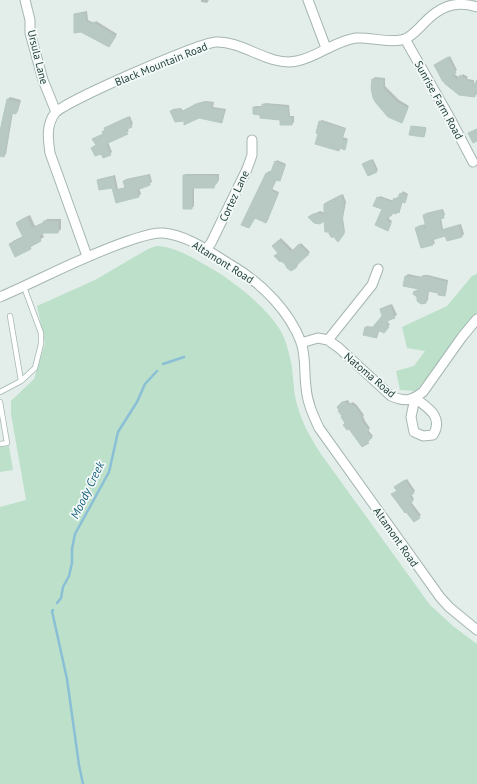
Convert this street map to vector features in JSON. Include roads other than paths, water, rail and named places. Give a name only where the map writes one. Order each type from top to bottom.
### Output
[{"type":"street","name":"Ursula Lane","points":[[25,0],[30,20],[30,33],[43,80],[56,112]]},
{"type":"street","points":[[308,0],[326,48]]},
{"type":"street","points":[[405,39],[417,31],[438,10],[456,4],[477,7]]},
{"type":"street","name":"Black Mountain Road","points":[[56,112],[75,100],[140,71],[197,47],[215,42],[228,43],[276,61],[296,62],[326,48],[357,38],[387,40],[405,39]]},
{"type":"street","name":"Sunrise Farm Road","points":[[405,39],[473,162]]},
{"type":"street","points":[[56,112],[48,128],[50,153],[86,256]]},
{"type":"street","name":"Cortez Lane","points":[[206,250],[211,243],[247,169],[252,155],[252,140]]},
{"type":"street","name":"Altamont Road","points":[[0,297],[24,287],[86,256],[154,233],[180,236],[250,277],[266,291],[292,324],[301,343],[306,388],[312,414],[319,428],[440,597],[449,607],[477,630]]},
{"type":"street","points":[[301,343],[318,338],[328,340],[372,286],[378,269]]},
{"type":"street","name":"Natoma Road","points":[[328,340],[339,348],[391,396],[400,400],[408,400],[415,398],[423,392],[454,348],[477,319]]},
{"type":"lane","points":[[0,392],[21,380],[35,368],[41,344],[41,333],[24,287]]},
{"type":"lane","points":[[10,316],[21,380]]},
{"type":"lane","points":[[0,402],[7,443],[0,444]]},
{"type":"waterway","name":"Moody Creek","points":[[163,364],[184,357]]},
{"type":"waterway","name":"Moody Creek","points":[[57,603],[61,598],[63,587],[69,576],[75,534],[109,472],[118,432],[137,402],[145,384],[157,371]]},
{"type":"waterway","name":"Moody Creek","points":[[53,610],[67,679],[83,784]]}]
